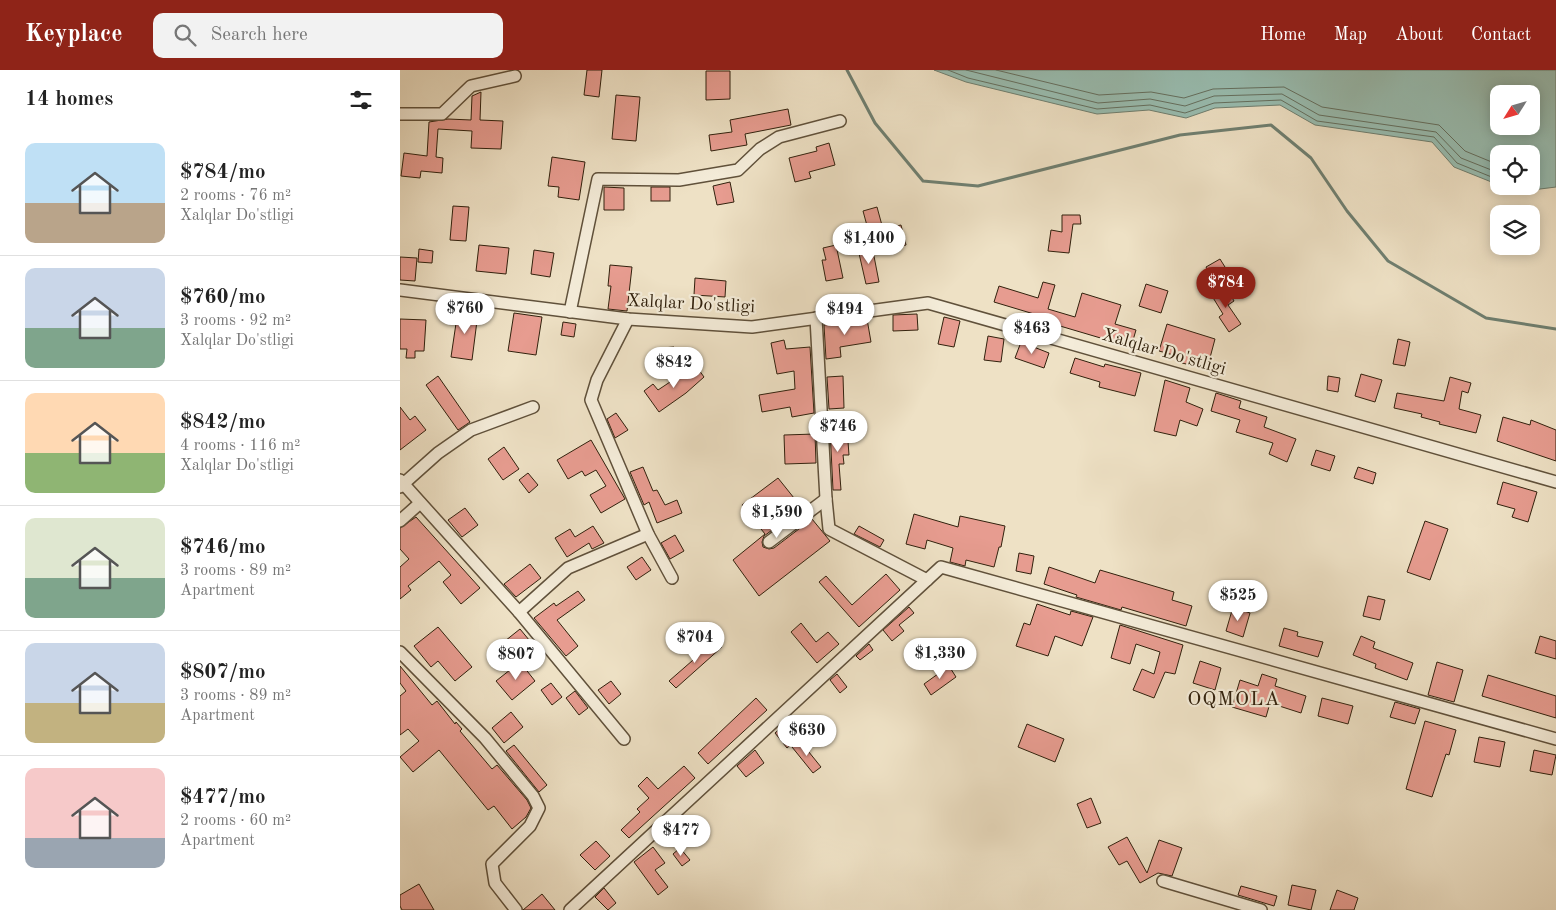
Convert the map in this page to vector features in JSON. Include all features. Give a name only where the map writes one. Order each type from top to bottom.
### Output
[{"type":"street","points":[[400,114],[442,114],[470,86],[515,76]]},
{"type":"street","points":[[570,312],[598,179],[679,180],[738,170],[760,148],[779,137],[840,121]]},
{"type":"street","name":"Xalqlar Do'stligi","points":[[400,290],[628,319],[752,327],[928,303],[1556,482]]},
{"type":"street","points":[[816,318],[829,529],[927,580]]},
{"type":"street","points":[[628,319],[597,380],[591,400],[648,534],[672,578]]},
{"type":"street","points":[[533,406],[471,430],[438,453],[401,484],[519,612],[624,739]]},
{"type":"street","points":[[769,542],[826,499]]},
{"type":"street","points":[[400,521],[420,503]]},
{"type":"street","points":[[519,612],[568,568],[648,534]]},
{"type":"street","points":[[570,910],[941,567],[1556,739]]},
{"type":"street","points":[[400,652],[485,738],[533,796],[539,808],[530,826],[492,864],[495,883],[516,910]]},
{"type":"street","points":[[1163,881],[1261,910]]},
{"type":"water","points":[[934,70],[1556,70],[1556,187],[1540,189],[1540,145],[1490,145],[1490,181],[1454,167],[1432,142],[1315,125],[1280,105],[1215,108],[1186,118],[1149,110],[1097,114],[966,82]]},
{"type":"building","points":[[587,70],[602,70],[599,97],[584,95]]},
{"type":"building","points":[[706,71],[730,71],[730,99],[706,100]]},
{"type":"building","points":[[481,92],[480,120],[503,121],[501,149],[471,148],[472,131],[438,129],[436,157],[443,158],[442,173],[421,171],[420,178],[401,176],[404,153],[427,156],[429,122],[448,119],[471,120],[472,96]]},
{"type":"building","points":[[616,95],[640,97],[636,141],[612,139]]},
{"type":"building","points":[[788,109],[791,125],[745,134],[747,145],[711,151],[709,135],[732,132],[730,120]]},
{"type":"building","points":[[829,143],[835,165],[809,172],[811,178],[795,182],[789,158],[817,151],[816,147]]},
{"type":"building","points":[[552,157],[585,162],[579,200],[558,197],[559,187],[548,186]]},
{"type":"building","points":[[730,182],[734,202],[717,205],[713,186]]},
{"type":"building","points":[[604,187],[624,188],[624,210],[604,210]]},
{"type":"building","points":[[651,187],[670,187],[670,201],[651,201]]},
{"type":"building","points":[[453,206],[469,207],[466,241],[450,240]]},
{"type":"building","points":[[877,207],[883,229],[901,225],[906,245],[892,248],[889,239],[872,244],[863,211]]},
{"type":"building","points":[[1062,215],[1080,215],[1081,224],[1073,224],[1069,253],[1048,251],[1051,230],[1062,232]]},
{"type":"building","points":[[479,245],[509,248],[506,274],[476,271]]},
{"type":"building","points":[[836,245],[843,278],[826,281],[822,260],[826,260],[823,248]]},
{"type":"building","points":[[872,246],[879,282],[866,284],[858,249]]},
{"type":"building","points":[[419,249],[433,251],[432,263],[418,262]]},
{"type":"building","points":[[534,250],[554,253],[550,277],[531,274]]},
{"type":"building","points":[[400,257],[417,258],[415,281],[400,280]]},
{"type":"building","points":[[1220,259],[1225,267],[1210,275],[1206,267]]},
{"type":"building","points":[[610,265],[632,267],[627,311],[608,309],[611,286],[608,286]]},
{"type":"building","points":[[695,278],[726,281],[725,297],[694,295]]},
{"type":"building","points":[[1043,282],[1055,285],[1048,309],[1075,317],[1082,293],[1121,305],[1115,324],[1136,330],[1131,347],[1033,318],[1034,314],[994,302],[999,286],[1038,298]]},
{"type":"building","points":[[1146,284],[1168,291],[1161,313],[1139,306]]},
{"type":"building","points":[[1226,287],[1234,301],[1228,305],[1241,324],[1229,332],[1219,317],[1223,314],[1212,296]]},
{"type":"building","points":[[458,310],[478,313],[472,360],[451,357]]},
{"type":"building","points":[[514,313],[542,317],[536,355],[508,351]]},
{"type":"building","points":[[917,314],[918,330],[893,331],[893,315]]},
{"type":"building","points":[[944,317],[960,321],[954,347],[938,344]]},
{"type":"building","points":[[400,319],[426,320],[424,351],[415,351],[415,358],[406,358],[407,349],[400,349]]},
{"type":"building","points":[[867,319],[871,342],[840,347],[841,357],[826,359],[824,325]]},
{"type":"building","points":[[563,322],[576,324],[574,337],[561,335]]},
{"type":"building","points":[[1167,324],[1215,339],[1207,369],[1182,363],[1184,358],[1159,351]]},
{"type":"building","points":[[988,336],[1004,339],[1001,362],[984,360]]},
{"type":"building","points":[[1398,339],[1410,342],[1405,366],[1393,364]]},
{"type":"building","points":[[784,340],[786,349],[810,347],[814,413],[792,417],[790,407],[762,412],[759,395],[795,389],[794,371],[777,374],[771,343]]},
{"type":"building","points":[[1021,342],[1049,353],[1044,368],[1015,358]]},
{"type":"building","points":[[674,347],[675,361],[663,362],[662,348]]},
{"type":"building","points":[[1075,358],[1104,367],[1105,364],[1141,373],[1135,396],[1099,387],[1100,382],[1070,373]]},
{"type":"building","points":[[696,366],[704,377],[686,393],[659,412],[644,391],[653,384],[658,390],[676,378],[676,381]]},
{"type":"building","points":[[1361,374],[1382,380],[1375,402],[1355,396]]},
{"type":"building","points":[[438,376],[470,422],[458,430],[426,385]]},
{"type":"building","points":[[843,376],[844,408],[829,409],[827,377]]},
{"type":"building","points":[[1328,376],[1340,378],[1338,392],[1327,390]]},
{"type":"building","points":[[1450,377],[1471,383],[1468,393],[1462,391],[1459,409],[1481,415],[1476,433],[1439,424],[1440,422],[1421,417],[1422,414],[1394,408],[1397,393],[1444,401]]},
{"type":"building","points":[[1165,380],[1190,388],[1186,402],[1203,409],[1197,426],[1180,420],[1176,436],[1154,431]]},
{"type":"building","points":[[1216,393],[1241,401],[1239,408],[1267,417],[1264,427],[1296,439],[1287,462],[1269,454],[1273,443],[1236,432],[1240,420],[1211,411]]},
{"type":"building","points":[[400,407],[410,420],[415,416],[426,430],[400,450]]},
{"type":"building","points":[[616,413],[628,430],[615,438],[607,419]]},
{"type":"building","points":[[1503,417],[1530,425],[1531,420],[1556,430],[1556,461],[1497,441]]},
{"type":"building","points":[[847,428],[849,455],[843,455],[844,464],[839,464],[841,490],[833,490],[830,429]]},
{"type":"building","points":[[815,434],[816,463],[785,464],[784,435]]},
{"type":"building","points":[[591,440],[625,499],[601,513],[590,495],[606,486],[596,470],[585,476],[582,471],[568,479],[557,460]]},
{"type":"building","points":[[504,447],[519,469],[503,480],[488,459]]},
{"type":"building","points":[[1316,450],[1335,456],[1330,471],[1311,465]]},
{"type":"building","points":[[643,467],[653,491],[657,490],[665,505],[677,500],[682,513],[657,523],[649,502],[644,505],[630,472]]},
{"type":"building","points":[[1358,467],[1376,473],[1373,484],[1354,478]]},
{"type":"building","points":[[528,473],[538,485],[529,493],[519,480]]},
{"type":"building","points":[[778,478],[802,508],[764,536],[763,547],[774,548],[812,519],[830,541],[759,596],[733,560],[765,534],[742,505]]},
{"type":"building","points":[[1503,482],[1537,492],[1528,522],[1512,517],[1515,509],[1497,504]]},
{"type":"building","points":[[465,508],[478,525],[462,537],[448,520]]},
{"type":"building","points":[[914,514],[958,527],[960,516],[1005,526],[1001,547],[999,547],[994,567],[966,560],[965,566],[950,562],[953,548],[927,540],[925,549],[906,544]]},
{"type":"building","points":[[416,517],[480,588],[461,604],[443,582],[451,575],[439,561],[408,586],[411,590],[400,599],[400,567],[409,559],[400,549],[400,528]]},
{"type":"building","points":[[1425,521],[1448,529],[1430,580],[1407,572]]},
{"type":"building","points":[[593,526],[604,543],[592,549],[589,543],[567,557],[555,538],[570,529],[575,537]]},
{"type":"building","points":[[859,526],[884,540],[880,547],[854,534]]},
{"type":"building","points":[[675,535],[684,551],[670,559],[661,543]]},
{"type":"building","points":[[1019,553],[1034,556],[1031,574],[1016,571]]},
{"type":"building","points":[[642,557],[651,570],[636,580],[627,567]]},
{"type":"building","points":[[530,564],[541,578],[516,597],[504,584]]},
{"type":"building","points":[[1049,567],[1095,583],[1100,570],[1174,592],[1172,600],[1192,606],[1186,626],[1122,607],[1121,610],[1076,597],[1077,595],[1044,584]]},
{"type":"building","points":[[886,574],[900,590],[859,627],[819,582],[826,576],[852,605]]},
{"type":"building","points":[[578,591],[585,600],[557,620],[578,646],[566,656],[534,618],[554,603],[556,606]]},
{"type":"building","points":[[1368,596],[1385,600],[1380,620],[1363,616]]},
{"type":"building","points":[[1037,604],[1070,615],[1071,611],[1093,617],[1082,646],[1055,636],[1048,656],[1016,646],[1024,623],[1030,625]]},
{"type":"building","points":[[909,607],[914,613],[899,625],[904,631],[892,641],[883,630]]},
{"type":"building","points":[[1233,607],[1250,613],[1243,637],[1226,631]]},
{"type":"building","points":[[801,623],[816,642],[828,632],[839,644],[817,663],[791,632]]},
{"type":"building","points":[[1120,625],[1183,645],[1175,674],[1165,672],[1154,698],[1133,690],[1142,669],[1154,674],[1160,652],[1136,644],[1130,664],[1111,658]]},
{"type":"building","points":[[438,627],[472,667],[455,681],[438,661],[431,667],[414,646]]},
{"type":"building","points":[[1284,628],[1298,632],[1297,636],[1323,642],[1318,657],[1279,646]]},
{"type":"building","points":[[520,629],[539,652],[525,665],[505,641]]},
{"type":"building","points":[[1361,636],[1375,642],[1373,648],[1413,663],[1407,680],[1375,668],[1376,664],[1353,655]]},
{"type":"building","points":[[1540,636],[1556,641],[1556,659],[1535,653]]},
{"type":"building","points":[[716,640],[722,647],[676,688],[669,681]]},
{"type":"building","points":[[869,644],[873,650],[860,660],[856,656]]},
{"type":"building","points":[[1200,661],[1221,668],[1215,690],[1193,683]]},
{"type":"building","points":[[520,662],[535,681],[512,700],[496,681]]},
{"type":"building","points":[[1437,662],[1463,670],[1454,702],[1428,695]]},
{"type":"building","points":[[400,666],[432,705],[437,701],[455,724],[456,722],[462,729],[460,731],[492,769],[497,765],[527,800],[531,808],[526,817],[512,829],[494,806],[488,810],[439,750],[413,772],[400,757],[419,741],[408,729],[400,735],[400,696],[406,691],[400,683]]},
{"type":"building","points":[[949,666],[956,677],[931,695],[924,684]]},
{"type":"building","points":[[837,674],[847,687],[840,693],[830,680]]},
{"type":"building","points":[[1262,674],[1277,679],[1275,686],[1306,696],[1301,713],[1270,703],[1266,717],[1232,707],[1240,680],[1258,686]]},
{"type":"building","points":[[1488,675],[1556,696],[1556,718],[1482,696]]},
{"type":"building","points":[[611,681],[621,694],[609,704],[598,690]]},
{"type":"building","points":[[551,683],[562,697],[552,705],[541,690]]},
{"type":"building","points":[[575,691],[588,708],[579,715],[566,698]]},
{"type":"building","points":[[756,698],[767,710],[708,764],[698,753]]},
{"type":"building","points":[[1322,698],[1353,706],[1348,724],[1318,716]]},
{"type":"building","points":[[1395,702],[1420,709],[1415,724],[1390,717]]},
{"type":"building","points":[[511,712],[523,727],[504,743],[492,728]]},
{"type":"building","points":[[1425,721],[1456,730],[1449,755],[1446,754],[1432,797],[1406,789]]},
{"type":"building","points":[[1027,724],[1064,739],[1055,762],[1018,747]]},
{"type":"building","points":[[782,727],[794,742],[787,748],[775,733]]},
{"type":"building","points":[[1479,737],[1505,742],[1500,767],[1474,762]]},
{"type":"building","points":[[800,741],[821,767],[813,773],[792,747]]},
{"type":"building","points":[[514,745],[547,785],[539,792],[506,751]]},
{"type":"building","points":[[755,750],[764,763],[746,777],[737,766]]},
{"type":"building","points":[[1534,750],[1556,755],[1552,775],[1530,771]]},
{"type":"building","points":[[684,766],[695,778],[629,838],[621,830],[640,812],[637,809],[649,798],[638,786],[647,777],[658,789]]},
{"type":"building","points":[[1091,798],[1101,823],[1087,828],[1077,804]]},
{"type":"building","points":[[683,816],[697,834],[683,846],[669,828]]},
{"type":"building","points":[[1127,837],[1147,873],[1159,840],[1182,848],[1172,876],[1158,873],[1140,883],[1127,861],[1119,865],[1108,847]]},
{"type":"building","points":[[596,841],[610,856],[595,870],[580,855]]},
{"type":"building","points":[[653,847],[665,863],[655,870],[668,887],[658,895],[634,862]]},
{"type":"building","points":[[680,848],[690,860],[682,866],[673,854]]},
{"type":"building","points":[[419,884],[434,910],[402,910],[400,895]]},
{"type":"building","points":[[1292,885],[1316,890],[1311,910],[1288,905]]},
{"type":"building","points":[[1241,886],[1277,896],[1274,906],[1238,895]]},
{"type":"building","points":[[604,888],[616,903],[608,910],[595,897]]},
{"type":"building","points":[[1337,890],[1358,898],[1354,910],[1330,910]]},
{"type":"building","points":[[542,894],[555,910],[523,910]]},
{"type":"waterway","points":[[847,70],[875,123],[923,181],[978,186],[1180,135],[1271,125],[1311,158],[1347,211],[1388,261],[1486,318],[1556,329]]},
{"type":"district","name":"OQMOLA","points":[[1234,700]]}]
